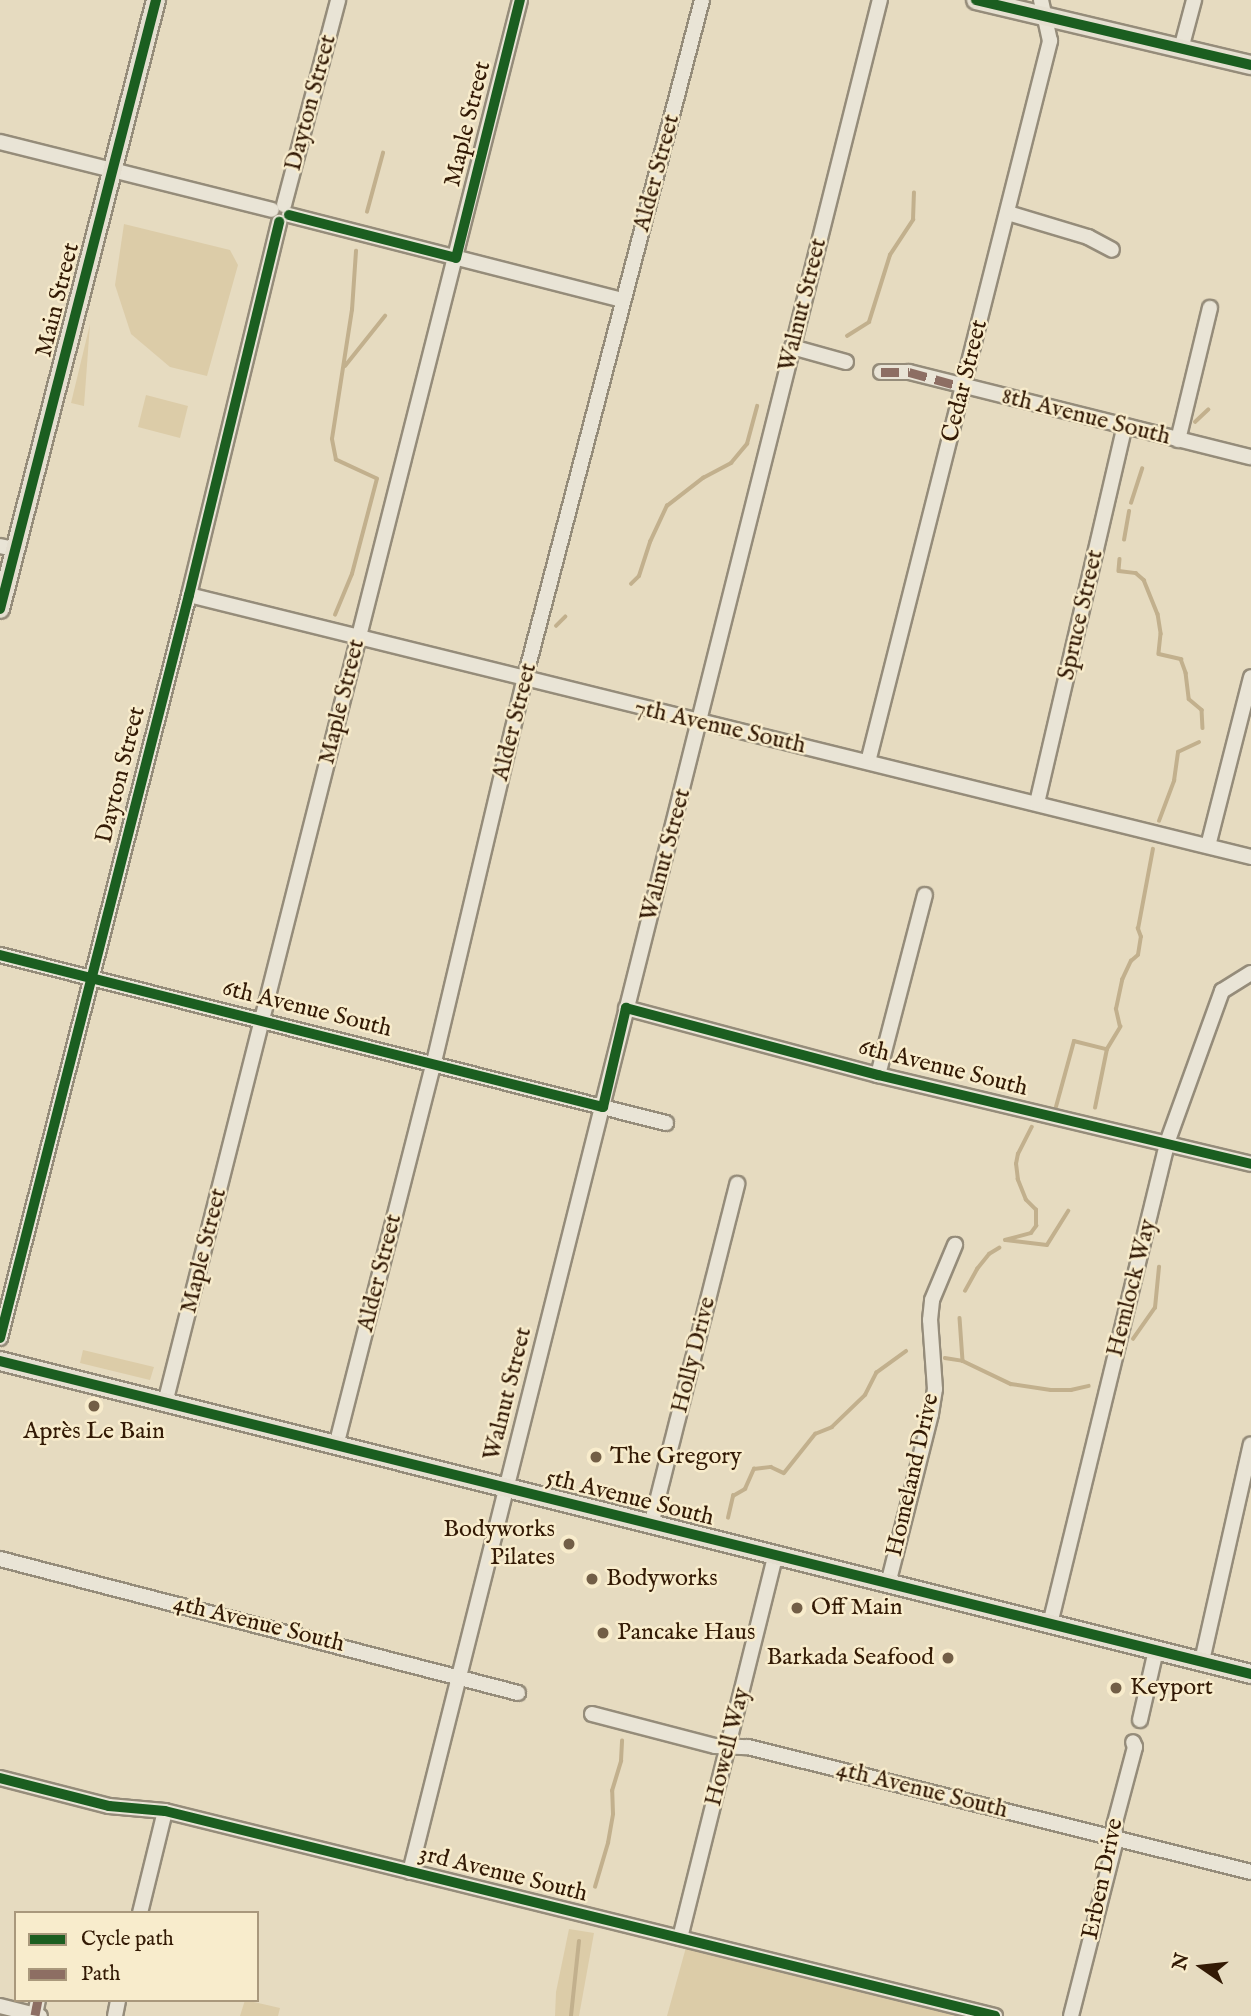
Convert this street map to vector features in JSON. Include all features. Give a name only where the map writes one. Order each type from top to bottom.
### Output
[{"type":"main road","name":"Main Street","points":[[0,609],[7,547],[113,170],[156,0]]},
{"type":"main road","points":[[976,0],[1043,8],[1181,49],[1251,65]]},
{"type":"main road","name":"5th Avenue South","points":[[0,1361],[1251,1674]]},
{"type":"street","name":"Dayton Street","points":[[0,1338],[189,595],[281,213],[338,0]]},
{"type":"street","name":"Maple Street","points":[[166,1403],[520,0]]},
{"type":"street","name":"Alder Street","points":[[336,1446],[526,677],[702,0]]},
{"type":"street","name":"Walnut Street","points":[[410,1872],[626,1008],[701,722],[880,0]]},
{"type":"street","points":[[1181,49],[1194,0]]},
{"type":"street","name":"Cedar Street","points":[[868,762],[1050,41],[1043,8]]},
{"type":"street","points":[[0,142],[624,300]]},
{"type":"street","points":[[1007,213],[1088,237],[1112,250]]},
{"type":"street","points":[[1178,440],[1210,308]]},
{"type":"street","points":[[792,347],[846,362]]},
{"type":"street","name":"8th Avenue South","points":[[881,372],[909,372],[1251,457]]},
{"type":"street","name":"Spruce Street","points":[[1037,803],[1125,426]]},
{"type":"street","name":"7th Avenue South","points":[[189,595],[1251,857]]},
{"type":"street","points":[[1208,846],[1251,677]]},
{"type":"street","points":[[878,1075],[925,895]]},
{"type":"street","name":"6th Avenue South","points":[[0,955],[666,1122]]},
{"type":"street","name":"Hemlock Way","points":[[1050,1624],[1167,1143],[1222,990],[1251,974]]},
{"type":"street","name":"6th Avenue South","points":[[626,1008],[878,1075],[1251,1164]]},
{"type":"street","name":"Holly Drive","points":[[651,1525],[737,1184]]},
{"type":"street","name":"Homeland Drive","points":[[888,1584],[931,1414],[934,1389],[930,1320],[932,1300],[955,1245]]},
{"type":"street","points":[[1202,1661],[1251,1444]]},
{"type":"street","name":"Howell Way","points":[[680,1938],[775,1556]]},
{"type":"street","name":"4th Avenue South","points":[[0,1559],[518,1693]]},
{"type":"street","points":[[1140,1720],[1156,1650]]},
{"type":"street","name":"4th Avenue South","points":[[592,1714],[715,1746],[748,1747],[1251,1872]]},
{"type":"street","name":"Erben Drive","points":[[1071,2016],[1116,1839],[1114,1826],[1135,1748],[1133,1742]]},
{"type":"street","name":"3rd Avenue South","points":[[0,1778],[109,1806],[165,1811],[995,2016]]},
{"type":"street","points":[[140,1911],[165,1811]]},
{"type":"street","points":[[0,2006],[38,2010]]},
{"type":"shaded area","points":[[124,224],[230,250],[238,265],[207,376],[170,367],[131,334],[115,285]]},
{"type":"shaded area","points":[[90,324],[84,406],[71,403]]},
{"type":"shaded area","points":[[146,395],[188,406],[180,438],[138,427]]},
{"type":"shaded area","points":[[83,1350],[154,1367],[150,1380],[80,1363]]},
{"type":"shaded area","points":[[569,1929],[594,1933],[579,2016],[555,2016],[556,1992]]},
{"type":"shaded area","points":[[688,1940],[992,2016],[667,2016]]},
{"type":"shaded area","points":[[244,2002],[280,2008],[278,2016],[240,2016]]},
{"type":"waterway","points":[[367,212],[383,153]]},
{"type":"waterway","points":[[847,336],[869,322],[890,255],[913,220],[914,193]]},
{"type":"waterway","points":[[335,615],[352,574],[377,479],[336,460],[332,439],[352,310],[356,251]]},
{"type":"waterway","points":[[345,366],[385,316]]},
{"type":"waterway","points":[[631,584],[639,576],[650,542],[667,506],[703,478],[731,463],[747,444],[757,406]]},
{"type":"waterway","points":[[1195,422],[1208,410]]},
{"type":"waterway","points":[[1131,503],[1142,469]]},
{"type":"waterway","points":[[1124,540],[1129,511]]},
{"type":"waterway","points":[[1120,559],[1119,571],[1136,573],[1144,580],[1158,614],[1161,634],[1159,654],[1181,659],[1186,673],[1189,699],[1202,710],[1203,728]]},
{"type":"waterway","points":[[556,626],[565,617]]},
{"type":"waterway","points":[[1159,821],[1174,781],[1178,752],[1199,742]]},
{"type":"waterway","points":[[1095,1108],[1107,1049],[1120,1027],[1116,1009],[1122,980],[1131,961],[1138,955],[1141,937],[1138,929],[1153,849]]},
{"type":"waterway","points":[[1056,1107],[1074,1041],[1107,1049]]},
{"type":"waterway","points":[[1005,1240],[1031,1233],[1036,1226],[1036,1210],[1026,1200],[1018,1180],[1016,1164],[1018,1154],[1032,1127]]},
{"type":"waterway","points":[[1006,1240],[1047,1245],[1068,1211]]},
{"type":"waterway","points":[[965,1291],[977,1269],[989,1254],[999,1248]]},
{"type":"waterway","points":[[1133,1339],[1155,1308],[1159,1267]]},
{"type":"waterway","points":[[960,1318],[963,1361]]},
{"type":"waterway","points":[[728,1518],[733,1496],[745,1489],[754,1469],[771,1467],[784,1473],[815,1434],[832,1427],[865,1395],[876,1373],[906,1351]]},
{"type":"waterway","points":[[945,1358],[963,1361],[1011,1384],[1051,1390],[1089,1386]]},
{"type":"waterway","points":[[595,1887],[608,1843],[613,1814],[612,1791],[621,1761],[622,1741]]},
{"type":"waterway","points":[[571,2016],[579,1941]]},
{"type":"marked path","points":[[881,372],[909,372],[963,387]]},
{"type":"marked path","points":[[35,2015],[38,2002]]},
{"type":"cycle path","points":[[0,609],[156,0]]},
{"type":"cycle path","points":[[289,215],[456,258],[520,0]]},
{"type":"cycle path","points":[[976,0],[1251,65]]},
{"type":"cycle path","points":[[0,1338],[189,595],[279,222]]},
{"type":"cycle path","points":[[0,955],[603,1107],[626,1008],[878,1075],[1251,1164]]},
{"type":"cycle path","points":[[0,1361],[1251,1674]]},
{"type":"cycle path","points":[[0,1778],[109,1806],[165,1811],[995,2016]]},
{"type":"place","name":"Après Le Bain","points":[[94,1406]]},
{"type":"place","name":"The Gregory","points":[[596,1457]]},
{"type":"place","name":"Bodyworks Pilates","points":[[569,1544]]},
{"type":"place","name":"Bodyworks","points":[[592,1579]]},
{"type":"place","name":"Off Main","points":[[797,1608]]},
{"type":"place","name":"Pancake Haus","points":[[603,1633]]},
{"type":"place","name":"Barkada Seafood","points":[[948,1658]]},
{"type":"place","name":"Keyport","points":[[1116,1688]]}]
